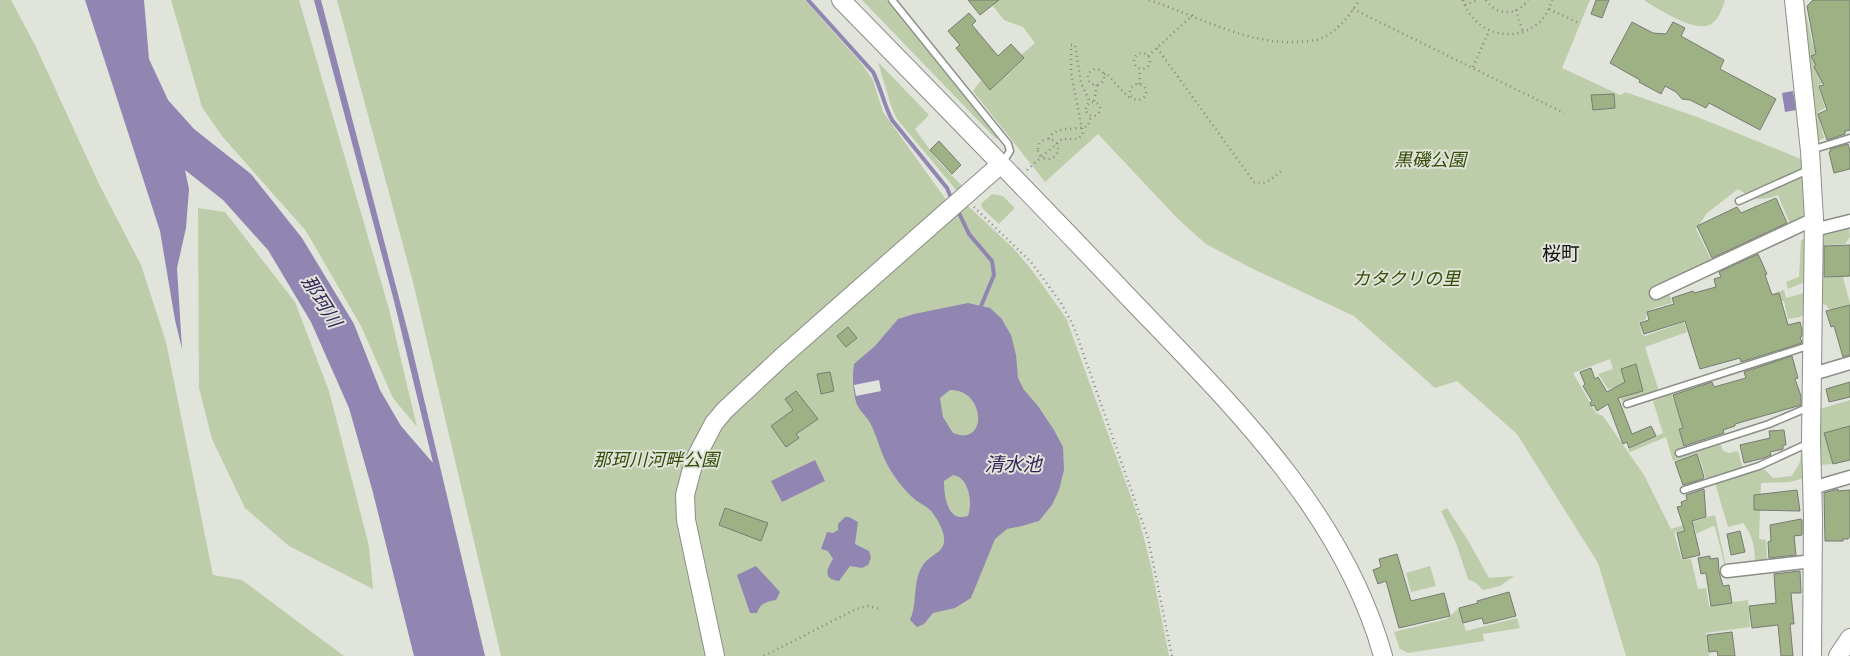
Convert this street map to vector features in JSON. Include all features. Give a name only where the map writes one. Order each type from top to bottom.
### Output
[{"type":"street","points":[[841,0],[1002,164],[1239,414],[1286,471],[1323,523],[1350,572],[1377,633],[1383,656]]},
{"type":"street","points":[[1794,0],[1810,151],[1814,224],[1811,441],[1812,656]]},
{"type":"street","points":[[716,656],[686,520],[685,495],[694,461],[714,423],[725,410],[783,356],[1002,164]]},
{"type":"street","points":[[1656,293],[1814,224],[1850,221]]},
{"type":"street","points":[[1813,374],[1850,363]]},
{"type":"street","points":[[1812,488],[1850,477]]},
{"type":"street","points":[[1728,571],[1813,561]]},
{"type":"street","points":[[1838,656],[1850,638]]},
{"type":"lane","points":[[892,0],[1008,144],[1010,151],[1002,164]]},
{"type":"lane","points":[[1810,151],[1850,138]]},
{"type":"lane","points":[[1739,201],[1811,168]]},
{"type":"lane","points":[[1627,404],[1812,345]]},
{"type":"lane","points":[[1678,453],[1769,424],[1812,406]]},
{"type":"lane","points":[[1684,490],[1758,466],[1811,441]]},
{"type":"path","points":[[1149,0],[1228,31],[1263,40],[1286,43],[1321,39],[1341,24],[1359,0]]},
{"type":"path","points":[[1463,0],[1476,23],[1488,31],[1504,35],[1523,32],[1534,26],[1549,9],[1552,0]]},
{"type":"path","points":[[1465,5],[1478,0]]},
{"type":"path","points":[[1486,0],[1495,9],[1503,12],[1516,10],[1528,0]]},
{"type":"path","points":[[1353,9],[1564,113]]},
{"type":"path","points":[[1549,9],[1577,22]]},
{"type":"path","points":[[1516,10],[1523,32]]},
{"type":"path","points":[[1148,56],[1193,16]]},
{"type":"path","points":[[1473,67],[1488,31]]},
{"type":"path","points":[[1017,180],[1062,139],[1078,139],[1083,134],[1071,73],[1071,45],[1076,45],[1081,83],[1092,101],[1098,104],[1100,110],[1097,115],[1091,116],[1086,112],[1085,108],[1092,101],[1097,85],[1104,81],[1104,74]]},
{"type":"path","points":[[1157,48],[1254,182],[1266,183],[1281,171]]},
{"type":"path","points":[[1139,84],[1140,70],[1134,64],[1135,56],[1143,53],[1150,60],[1149,66],[1140,70]]},
{"type":"path","points":[[1097,85],[1092,84],[1088,80],[1090,72],[1098,69],[1104,74],[1106,73],[1128,97],[1138,101],[1145,97],[1145,89],[1139,84]]},
{"type":"path","points":[[1131,98],[1129,92],[1131,87],[1139,84]]},
{"type":"path","points":[[1049,139],[1056,131],[1088,126],[1091,116]]},
{"type":"path","points":[[1049,139],[1057,145],[1058,152],[1051,159],[1042,157],[1038,152],[1039,145],[1043,140],[1049,139]]},
{"type":"path","points":[[963,197],[1031,262],[1062,303],[1074,327],[1148,538],[1172,656]]},
{"type":"path","points":[[764,656],[856,609],[868,606],[880,610]]},
{"type":"green space","points":[[0,0],[11,0],[36,47],[99,184],[141,265],[166,342],[213,575],[242,580],[344,656],[0,656]]},
{"type":"green space","points":[[171,0],[299,0],[389,309],[417,427],[393,398],[361,326],[306,231],[222,136],[202,107]]},
{"type":"green space","name":"那珂川河畔公園","points":[[337,0],[805,0],[861,63],[873,80],[883,112],[947,201],[966,204],[1014,249],[1031,269],[1066,318],[1139,519],[1151,566],[1169,656],[501,656],[413,282]]},
{"type":"green space","points":[[862,0],[887,0],[998,138],[996,139]]},
{"type":"green space","name":"黒磯公園","points":[[988,0],[1590,0],[1562,68],[1618,94],[1621,95],[1625,92],[1700,118],[1801,159],[1804,218],[1790,224],[1778,195],[1761,199],[1748,195],[1738,189],[1707,213],[1696,229],[1713,263],[1664,288],[1670,296],[1672,303],[1651,310],[1646,315],[1646,319],[1639,323],[1642,334],[1645,336],[1684,322],[1687,332],[1645,347],[1659,391],[1622,401],[1616,387],[1608,389],[1598,374],[1613,369],[1610,359],[1573,373],[1596,413],[1603,416],[1644,475],[1671,529],[1715,515],[1726,566],[1715,527],[1713,526],[1696,534],[1695,528],[1674,533],[1682,560],[1691,559],[1698,589],[1706,588],[1709,606],[1748,600],[1750,627],[1706,633],[1709,656],[1626,656],[1598,563],[1517,434],[1457,381],[1435,388],[1354,316],[1251,268],[1206,244],[1179,220],[1098,134],[1045,182],[973,91],[981,80],[990,90],[1024,59],[1021,55],[1035,43],[1023,27],[1004,20]]},
{"type":"green space","points":[[1645,0],[1725,0],[1715,21],[1709,25],[1702,26],[1685,23],[1676,19]]},
{"type":"green space","points":[[1803,10],[1805,10],[1813,45],[1834,40],[1847,76],[1818,85],[1825,108],[1818,112],[1824,138],[1818,141],[1815,138]]},
{"type":"green space","points":[[878,62],[929,115],[915,129],[938,161],[962,186],[957,191],[897,119],[891,106]]},
{"type":"green space","points":[[992,194],[1003,196],[1015,208],[999,224],[982,208],[981,204]]},
{"type":"green space","points":[[198,208],[225,212],[295,302],[329,391],[369,546],[373,589],[289,546],[245,508],[212,439],[199,388]]},
{"type":"green space","points":[[1849,228],[1850,237],[1845,244],[1825,245],[1823,252],[1820,252],[1820,234]]},
{"type":"green space","points":[[1806,239],[1805,282],[1788,289],[1786,282],[1799,277],[1801,240]]},
{"type":"green space","points":[[1830,275],[1845,275],[1843,278],[1850,303],[1850,324],[1836,309],[1829,309],[1826,305],[1821,304],[1821,278],[1830,277]]},
{"type":"green space","points":[[1784,290],[1786,298],[1804,293],[1805,313],[1800,317],[1788,319],[1784,301],[1740,303]]},
{"type":"green space","points":[[1671,394],[1685,426],[1679,428],[1686,453],[1720,443],[1723,451],[1729,453],[1738,451],[1743,468],[1706,479],[1698,453],[1673,461],[1666,437],[1630,452],[1628,449],[1663,433],[1653,401]]},
{"type":"green space","points":[[1850,400],[1850,426],[1824,433],[1833,464],[1819,465],[1820,409]]},
{"type":"green space","points":[[1801,452],[1804,452],[1804,478],[1790,482],[1761,483],[1759,539],[1766,540],[1767,563],[1755,564],[1754,548],[1749,532],[1743,523],[1728,527],[1715,483],[1764,469],[1773,478],[1792,476],[1800,462]]},
{"type":"green space","points":[[1447,508],[1489,578],[1514,576],[1500,586],[1483,590],[1476,583],[1468,579],[1456,543],[1441,511]]},
{"type":"green space","points":[[1430,566],[1436,586],[1411,592],[1406,573]]},
{"type":"green space","points":[[1459,608],[1466,631],[1517,618],[1520,628],[1483,634],[1484,641],[1408,653],[1400,649],[1394,632],[1447,619]]},
{"type":"water","name":"那珂川","points":[[85,0],[144,0],[149,59],[168,100],[194,129],[251,174],[302,238],[354,324],[380,390],[401,426],[433,463],[394,301],[314,0],[321,0],[410,340],[485,656],[414,656],[372,489],[349,408],[311,322],[268,250],[223,200],[185,170],[189,189],[186,228],[177,268],[182,349],[175,320],[160,231]]},
{"type":"water","points":[[1793,91],[1796,110],[1785,112],[1782,93]]},
{"type":"water","name":"清水池","points":[[968,303],[990,308],[1001,318],[1011,335],[1016,355],[1018,378],[1024,390],[1038,406],[1054,430],[1063,447],[1064,470],[1059,490],[1052,505],[1039,521],[1007,529],[995,539],[971,598],[955,608],[933,613],[924,624],[917,627],[910,620],[914,606],[917,578],[926,561],[943,547],[944,537],[939,523],[928,508],[912,497],[890,470],[869,421],[857,405],[853,378],[854,364],[875,346],[898,319]],"holes":[[[950,390],[962,392],[971,398],[976,407],[977,426],[972,432],[964,435],[953,433],[943,417],[940,398]],[[953,475],[963,480],[966,485],[970,498],[968,516],[961,517],[955,515],[948,506],[944,481]]]},
{"type":"water","points":[[815,460],[825,481],[782,502],[771,481]]},
{"type":"water","points":[[845,517],[858,522],[855,544],[869,551],[871,558],[868,565],[862,568],[850,566],[839,581],[828,576],[827,573],[833,559],[828,551],[821,549],[827,532],[833,533],[838,530],[838,524]]},
{"type":"water","points":[[756,566],[780,592],[776,600],[764,604],[757,613],[750,613],[737,575]]},
{"type":"pier","points":[[879,380],[881,391],[856,396],[854,385]]},
{"type":"building","points":[[968,0],[999,0],[980,15]]},
{"type":"building","points":[[1596,0],[1609,0],[1602,18],[1591,14]]},
{"type":"building","points":[[1813,0],[1850,0],[1850,130],[1845,131],[1845,134],[1827,140],[1818,114],[1827,110],[1819,86],[1824,85],[1814,67],[1816,65],[1811,56],[1816,54],[1807,6]]},
{"type":"building","points":[[969,13],[976,21],[972,25],[998,56],[1011,44],[1024,58],[990,90],[956,48],[960,45],[948,31]]},
{"type":"building","points":[[1632,22],[1653,33],[1666,34],[1673,22],[1685,28],[1681,36],[1724,60],[1720,69],[1776,99],[1760,130],[1709,103],[1706,108],[1690,100],[1682,99],[1676,92],[1665,86],[1661,94],[1610,63]]},
{"type":"building","points":[[1614,94],[1615,108],[1593,110],[1591,95]]},
{"type":"building","points":[[939,141],[961,165],[952,174],[930,150]]},
{"type":"building","points":[[1848,144],[1850,169],[1834,173],[1830,149]]},
{"type":"building","points":[[1776,198],[1787,223],[1712,258],[1697,226],[1737,207],[1741,213]]},
{"type":"building","points":[[1850,245],[1850,276],[1824,277],[1824,246]]},
{"type":"building","points":[[1758,254],[1767,274],[1765,275],[1772,295],[1779,293],[1788,325],[1800,322],[1802,343],[1741,362],[1740,358],[1700,369],[1685,321],[1644,334],[1640,323],[1649,320],[1647,312],[1674,304],[1672,298],[1693,291],[1694,293],[1716,287],[1714,279],[1721,277],[1719,272]]},
{"type":"building","points":[[1850,305],[1850,355],[1843,357],[1834,326],[1831,327],[1826,311]]},
{"type":"building","points":[[848,327],[857,338],[846,347],[837,336]]},
{"type":"building","points":[[1792,356],[1798,378],[1795,379],[1801,396],[1801,405],[1735,424],[1735,426],[1723,430],[1724,433],[1684,446],[1679,429],[1683,428],[1673,395],[1712,382],[1714,387],[1746,378],[1744,372]]},
{"type":"building","points":[[1636,364],[1643,391],[1618,398],[1632,434],[1651,426],[1656,436],[1629,448],[1627,442],[1623,444],[1608,404],[1597,411],[1594,405],[1591,406],[1590,403],[1592,401],[1583,386],[1585,384],[1580,372],[1591,368],[1595,379],[1598,377],[1607,392],[1625,382],[1621,369]]},
{"type":"building","points":[[830,372],[834,391],[821,394],[817,374]]},
{"type":"building","points":[[1850,382],[1850,397],[1829,402],[1826,389]]},
{"type":"building","points":[[796,391],[818,419],[796,434],[799,438],[786,447],[771,426],[793,410],[785,399]]},
{"type":"building","points":[[1850,426],[1850,460],[1833,464],[1824,433]]},
{"type":"building","points":[[1784,430],[1786,445],[1783,445],[1783,449],[1770,452],[1771,455],[1764,458],[1744,463],[1740,445],[1770,438],[1769,431]]},
{"type":"building","points":[[1697,454],[1704,477],[1703,479],[1683,485],[1675,462]]},
{"type":"building","points":[[1704,489],[1706,517],[1692,521],[1700,555],[1683,559],[1677,533],[1685,531],[1677,507],[1682,506],[1681,502],[1687,500],[1686,495]]},
{"type":"building","points":[[1838,489],[1838,491],[1850,490],[1850,536],[1848,539],[1843,539],[1843,541],[1825,541],[1824,493]]},
{"type":"building","points":[[1797,490],[1800,511],[1754,510],[1754,495]]},
{"type":"building","points":[[725,508],[768,523],[761,541],[719,525]]},
{"type":"building","points":[[1801,519],[1802,535],[1794,536],[1796,555],[1769,558],[1770,525]]},
{"type":"building","points":[[1740,531],[1745,552],[1731,555],[1727,534]]},
{"type":"building","points":[[1397,554],[1411,601],[1444,593],[1450,616],[1399,628],[1386,581],[1378,584],[1373,570],[1381,567],[1379,559]]},
{"type":"building","points":[[1710,556],[1710,559],[1718,558],[1723,586],[1729,585],[1732,603],[1711,606],[1706,573],[1701,574],[1698,558]]},
{"type":"building","points":[[1800,571],[1801,593],[1791,593],[1794,624],[1790,624],[1793,656],[1781,656],[1778,625],[1752,628],[1749,606],[1776,603],[1774,574]]},
{"type":"building","points":[[1509,592],[1516,616],[1484,624],[1482,618],[1463,623],[1459,608]]},
{"type":"building","points":[[1732,632],[1735,656],[1718,656],[1717,651],[1709,652],[1707,635]]},
{"type":"waterway","points":[[808,0],[873,72],[892,120],[947,188],[952,200]]},
{"type":"waterway","points":[[957,209],[969,234],[992,261],[994,275],[981,306]]},
{"type":"district","name":"桜町","points":[[1561,253]]},
{"type":"park label","name":"カタクリの里","points":[[1406,279]]}]
